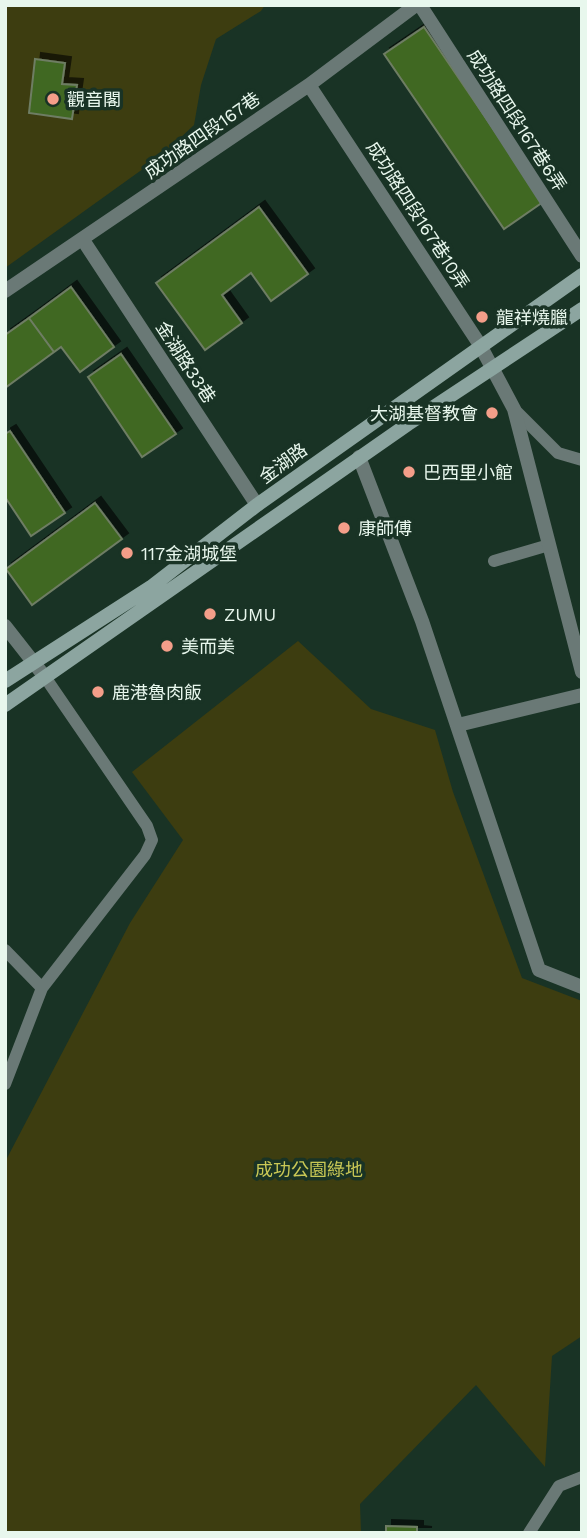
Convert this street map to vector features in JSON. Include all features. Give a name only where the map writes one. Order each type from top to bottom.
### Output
[{"type":"main road","name":"金湖路","points":[[5,681],[151,587],[257,505],[582,275]]},
{"type":"main road","points":[[5,705],[359,457],[582,309]]},
{"type":"street","name":"成功路四段167巷","points":[[5,291],[309,85],[418,5]]},
{"type":"street","name":"成功路四段167巷6弄","points":[[418,5],[582,256]]},
{"type":"street","name":"成功路四段167巷10弄","points":[[309,85],[480,345],[514,410],[582,672]]},
{"type":"street","name":"金湖路33巷","points":[[83,240],[257,505]]},
{"type":"street","points":[[359,457],[413,596],[458,724],[538,970],[582,987]]},
{"type":"street","points":[[5,626],[45,677]]},
{"type":"street","points":[[458,724],[582,695]]},
{"type":"lane","points":[[514,410],[558,453],[582,460]]},
{"type":"lane","points":[[494,561],[550,545]]},
{"type":"lane","points":[[5,1084],[42,988],[145,855],[152,840],[147,826],[45,677]]},
{"type":"lane","points":[[5,950],[42,988]]},
{"type":"lane","points":[[529,1533],[559,1486],[582,1477]]},
{"type":"green space","points":[[5,5],[265,5],[261,11],[216,39],[201,85],[194,125],[161,156],[5,268]]},
{"type":"green space","name":"成功公園綠地","points":[[298,641],[371,709],[435,730],[453,792],[522,978],[582,1001],[582,1336],[552,1356],[545,1467],[476,1385],[360,1504],[361,1533],[5,1533],[5,1162],[130,923],[183,840],[132,772]]},
{"type":"building","points":[[424,27],[543,202],[504,229],[384,54]]},
{"type":"building","name":"觀音閣","points":[[35,59],[65,63],[62,84],[77,85],[72,119],[29,113]]},
{"type":"building","points":[[259,207],[308,274],[271,301],[251,273],[222,295],[242,323],[205,350],[156,283]]},
{"type":"building","points":[[71,287],[114,347],[80,372],[61,347],[54,352],[29,318]]},
{"type":"building","points":[[29,318],[54,352],[5,388],[5,335]]},
{"type":"building","points":[[121,354],[176,434],[142,457],[88,377]]},
{"type":"building","points":[[10,431],[65,513],[31,536],[5,497],[5,434]]},
{"type":"building","points":[[95,503],[122,539],[32,605],[6,569]]},
{"type":"building","points":[[386,1526],[417,1527],[417,1532],[426,1533],[386,1533]]},
{"type":"place","name":"觀音閣","points":[[53,99]]},
{"type":"place","name":"龍祥燒臘","points":[[482,317]]},
{"type":"place","name":"大湖基督教會","points":[[492,413]]},
{"type":"place","name":"巴西里小館","points":[[409,472]]},
{"type":"place","name":"康師傅","points":[[344,528]]},
{"type":"place","name":"117金湖城堡","points":[[127,553]]},
{"type":"place","name":"ZUMU","points":[[210,614]]},
{"type":"place","name":"美而美","points":[[167,646]]},
{"type":"place","name":"鹿港魯肉飯","points":[[98,692]]}]
